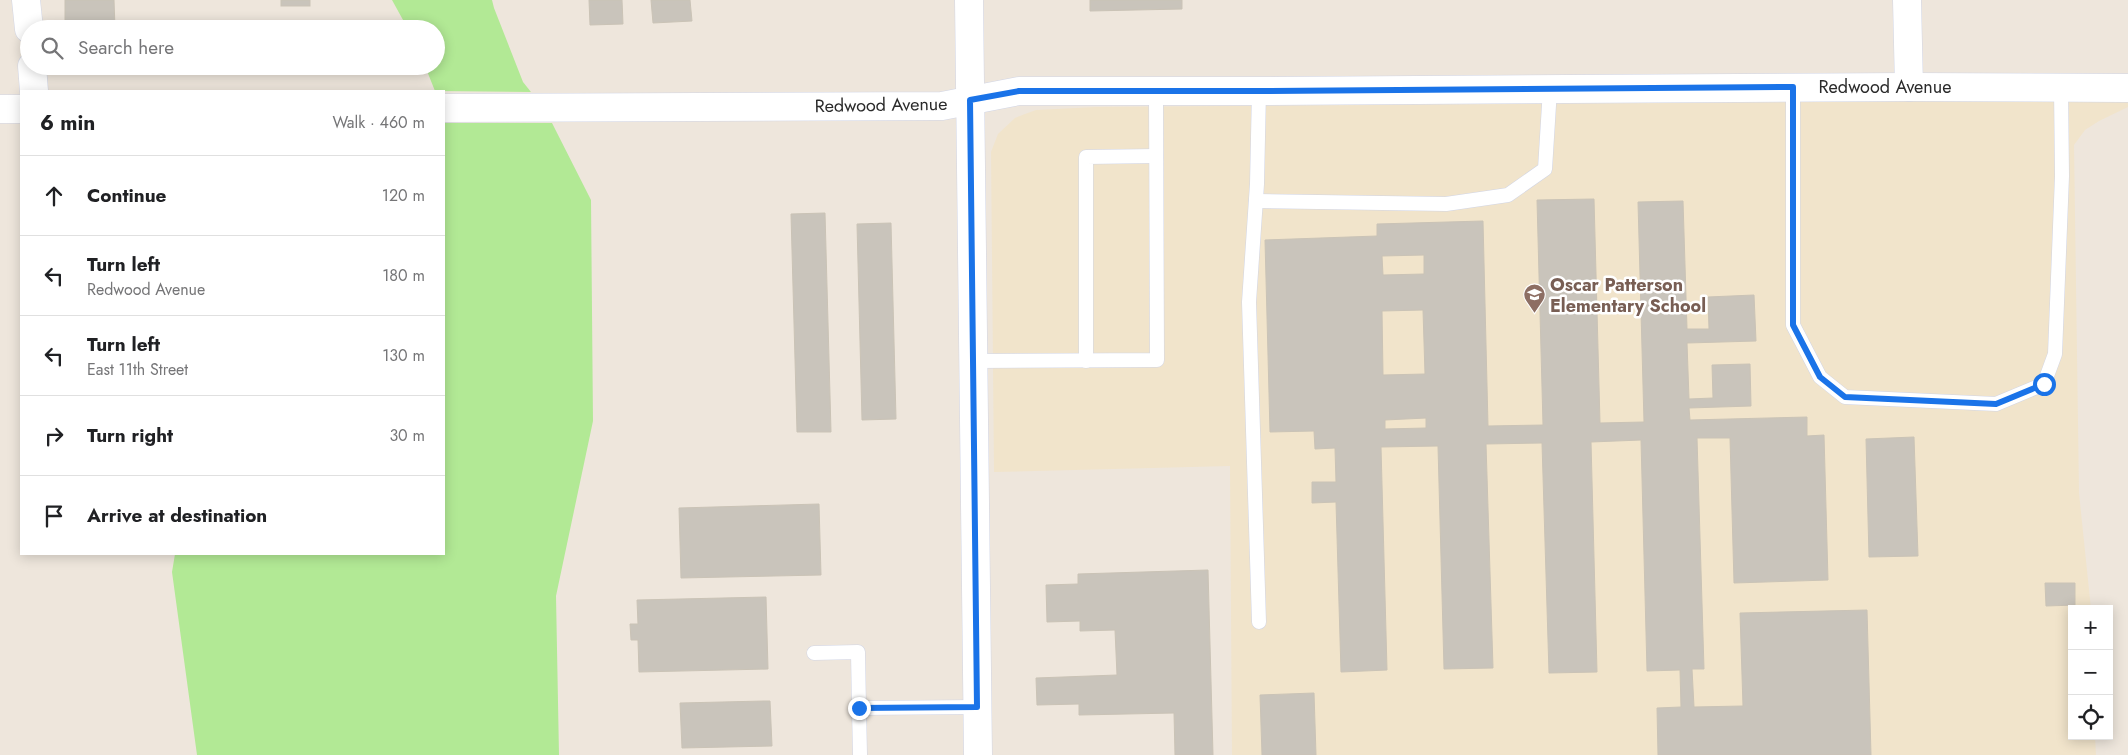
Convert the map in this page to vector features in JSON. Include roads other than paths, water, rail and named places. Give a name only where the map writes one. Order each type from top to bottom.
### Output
[{"type":"street","points":[[26,0],[28,20]]},
{"type":"street","points":[[969,0],[978,755]]},
{"type":"street","points":[[1908,0],[1909,87]]},
{"type":"street","points":[[33,75],[34,90]]},
{"type":"street","name":"Redwood Avenue","points":[[445,108],[942,106],[1019,91],[1156,92],[1793,87],[2128,88]]},
{"type":"street","points":[[0,109],[20,109]]},
{"type":"lane","points":[[1793,87],[1793,325],[1820,377],[1845,397],[1996,404],[2044,384],[2055,354],[2062,176],[2061,88]]},
{"type":"lane","points":[[1256,201],[1446,204],[1508,195],[1545,168],[1550,89]]},
{"type":"lane","points":[[1259,91],[1256,201],[1249,302],[1259,622]]},
{"type":"lane","points":[[974,361],[1157,360],[1156,92]]},
{"type":"lane","points":[[1086,361],[1086,157],[1156,156]]},
{"type":"lane","points":[[814,653],[858,652],[860,755]]},
{"type":"lane","points":[[859,708],[977,707]]},
{"type":"place","name":"Oscar Patterson Elementary School","points":[[1534,314]]}]
